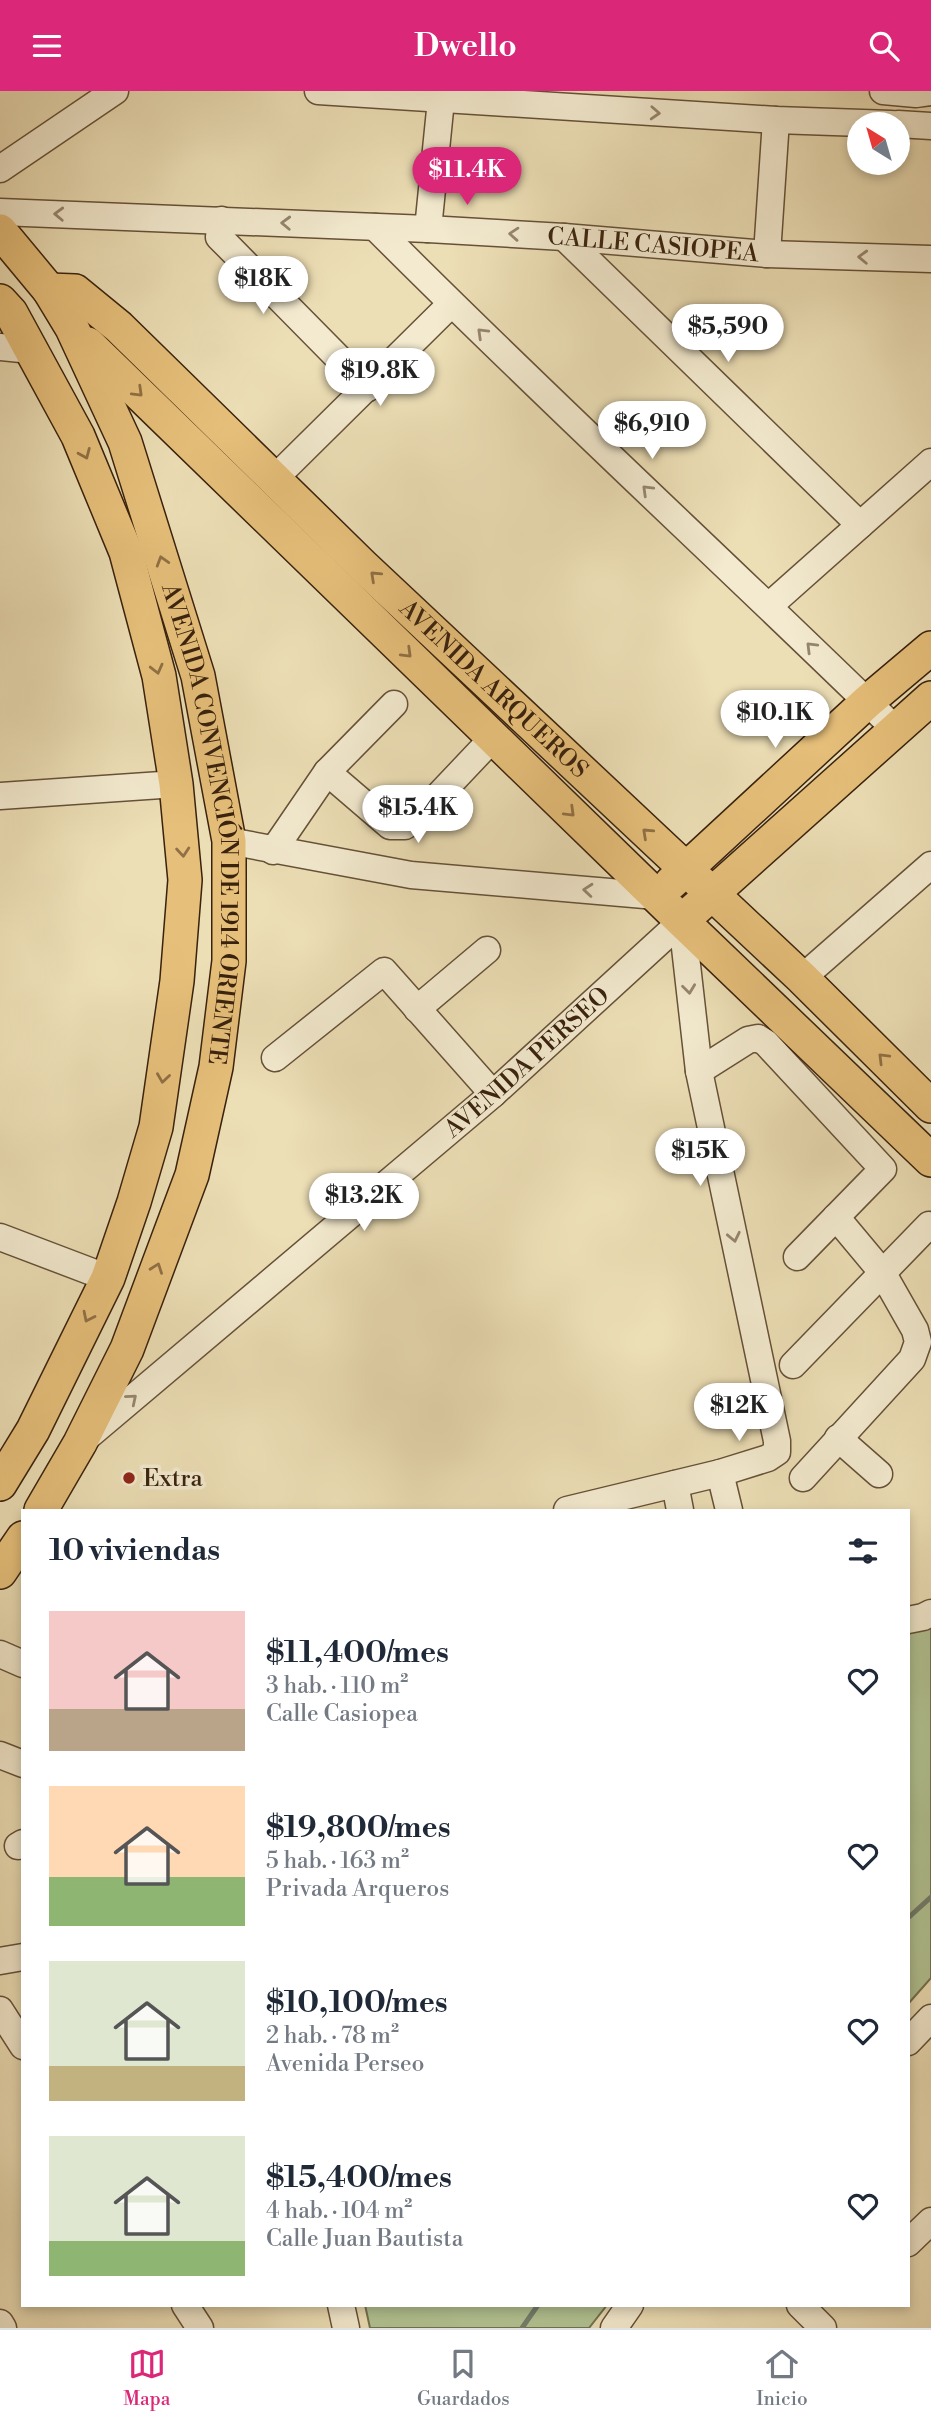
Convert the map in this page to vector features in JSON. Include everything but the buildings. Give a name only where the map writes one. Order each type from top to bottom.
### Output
[{"type":"main road","name":"AVENIDA CONVENCIÓN DE 1914 ORIENTE","points":[[0,231],[50,290],[72,328],[125,442],[198,676],[229,841],[229,961],[216,1067],[192,1175],[127,1349],[49,1507]]},
{"type":"main road","points":[[4,314],[50,290]]},
{"type":"main road","name":"AVENIDA ARQUEROS","points":[[50,290],[75,291],[89,301],[362,565],[802,978],[931,1106]]},
{"type":"main road","name":"AVENIDA CONVENCIÓN DE 1914 ORIENTE","points":[[0,1484],[33,1430],[108,1278],[134,1202],[156,1127],[177,981],[185,880],[176,784],[159,676],[126,552],[78,436],[15,348],[4,314]]},
{"type":"main road","points":[[15,348],[72,328]]},
{"type":"main road","name":"AVENIDA ARQUEROS","points":[[72,328],[931,1160]]},
{"type":"main road","points":[[656,896],[867,702],[931,647]]},
{"type":"main road","name":"AVENIDA PERSEO","points":[[682,921],[931,698]]},
{"type":"main road","points":[[0,1572],[21,1541]]},
{"type":"street","points":[[0,169],[116,91]]},
{"type":"street","points":[[318,91],[847,122]]},
{"type":"street","points":[[883,91],[922,92]]},
{"type":"street","points":[[428,229],[441,100]]},
{"type":"street","points":[[767,254],[776,120]]},
{"type":"street","points":[[910,125],[931,126]]},
{"type":"street","name":"CALLE CASIOPEA","points":[[0,212],[428,229],[767,254],[931,259]]},
{"type":"street","points":[[221,220],[219,237],[368,388]]},
{"type":"street","points":[[375,227],[895,729]]},
{"type":"street","points":[[564,237],[860,525]]},
{"type":"street","points":[[275,478],[452,304]]},
{"type":"street","points":[[769,606],[931,462]]},
{"type":"street","points":[[273,851],[327,772],[394,704]]},
{"type":"street","points":[[327,772],[390,826],[405,826],[421,814],[494,738]]},
{"type":"street","points":[[0,796],[176,784]]},
{"type":"street","points":[[229,841],[411,874],[656,896]]},
{"type":"street","points":[[802,978],[931,865]]},
{"type":"street","points":[[572,1509],[720,1473],[768,1458],[777,1452],[778,1441],[699,1071],[682,921]]},
{"type":"street","name":"AVENIDA PERSEO","points":[[80,1443],[493,1094],[682,921]]},
{"type":"street","points":[[417,1009],[487,950]]},
{"type":"street","points":[[275,1058],[384,971],[493,1094]]},
{"type":"street","points":[[699,1071],[748,1040],[758,1038],[766,1043],[883,1169],[797,1257]]},
{"type":"street","points":[[803,1478],[838,1438],[922,1365],[918,1342],[923,1322],[836,1217]]},
{"type":"street","points":[[793,1365],[929,1225]]},
{"type":"street","points":[[0,1237],[108,1278]]},
{"type":"street","points":[[838,1438],[879,1474]]},
{"type":"street","points":[[720,1473],[729,1509]]},
{"type":"street","points":[[675,1484],[680,1509]]},
{"type":"street","points":[[910,1620],[931,1613]]},
{"type":"street","points":[[0,1654],[21,1663]]},
{"type":"street","points":[[0,1755],[21,1763]]},
{"type":"street","points":[[0,1961],[21,1957]]},
{"type":"street","points":[[0,2010],[21,2043]]},
{"type":"street","points":[[910,2040],[931,2018]]},
{"type":"street","points":[[910,2241],[931,2221]]},
{"type":"street","points":[[187,2307],[200,2328]]},
{"type":"street","points":[[341,2307],[346,2328]]},
{"type":"street","points":[[0,2323],[3,2328]]},
{"type":"green space","points":[[931,1623],[931,1978],[910,2002],[910,1633]]},
{"type":"green space","points":[[365,2307],[605,2307],[589,2328],[370,2328]]},
{"type":"waterway","points":[[910,1916],[931,1897]]},
{"type":"waterway","points":[[522,2328],[537,2307]]},
{"type":"place","name":"Extra","points":[[129,1478]]}]
